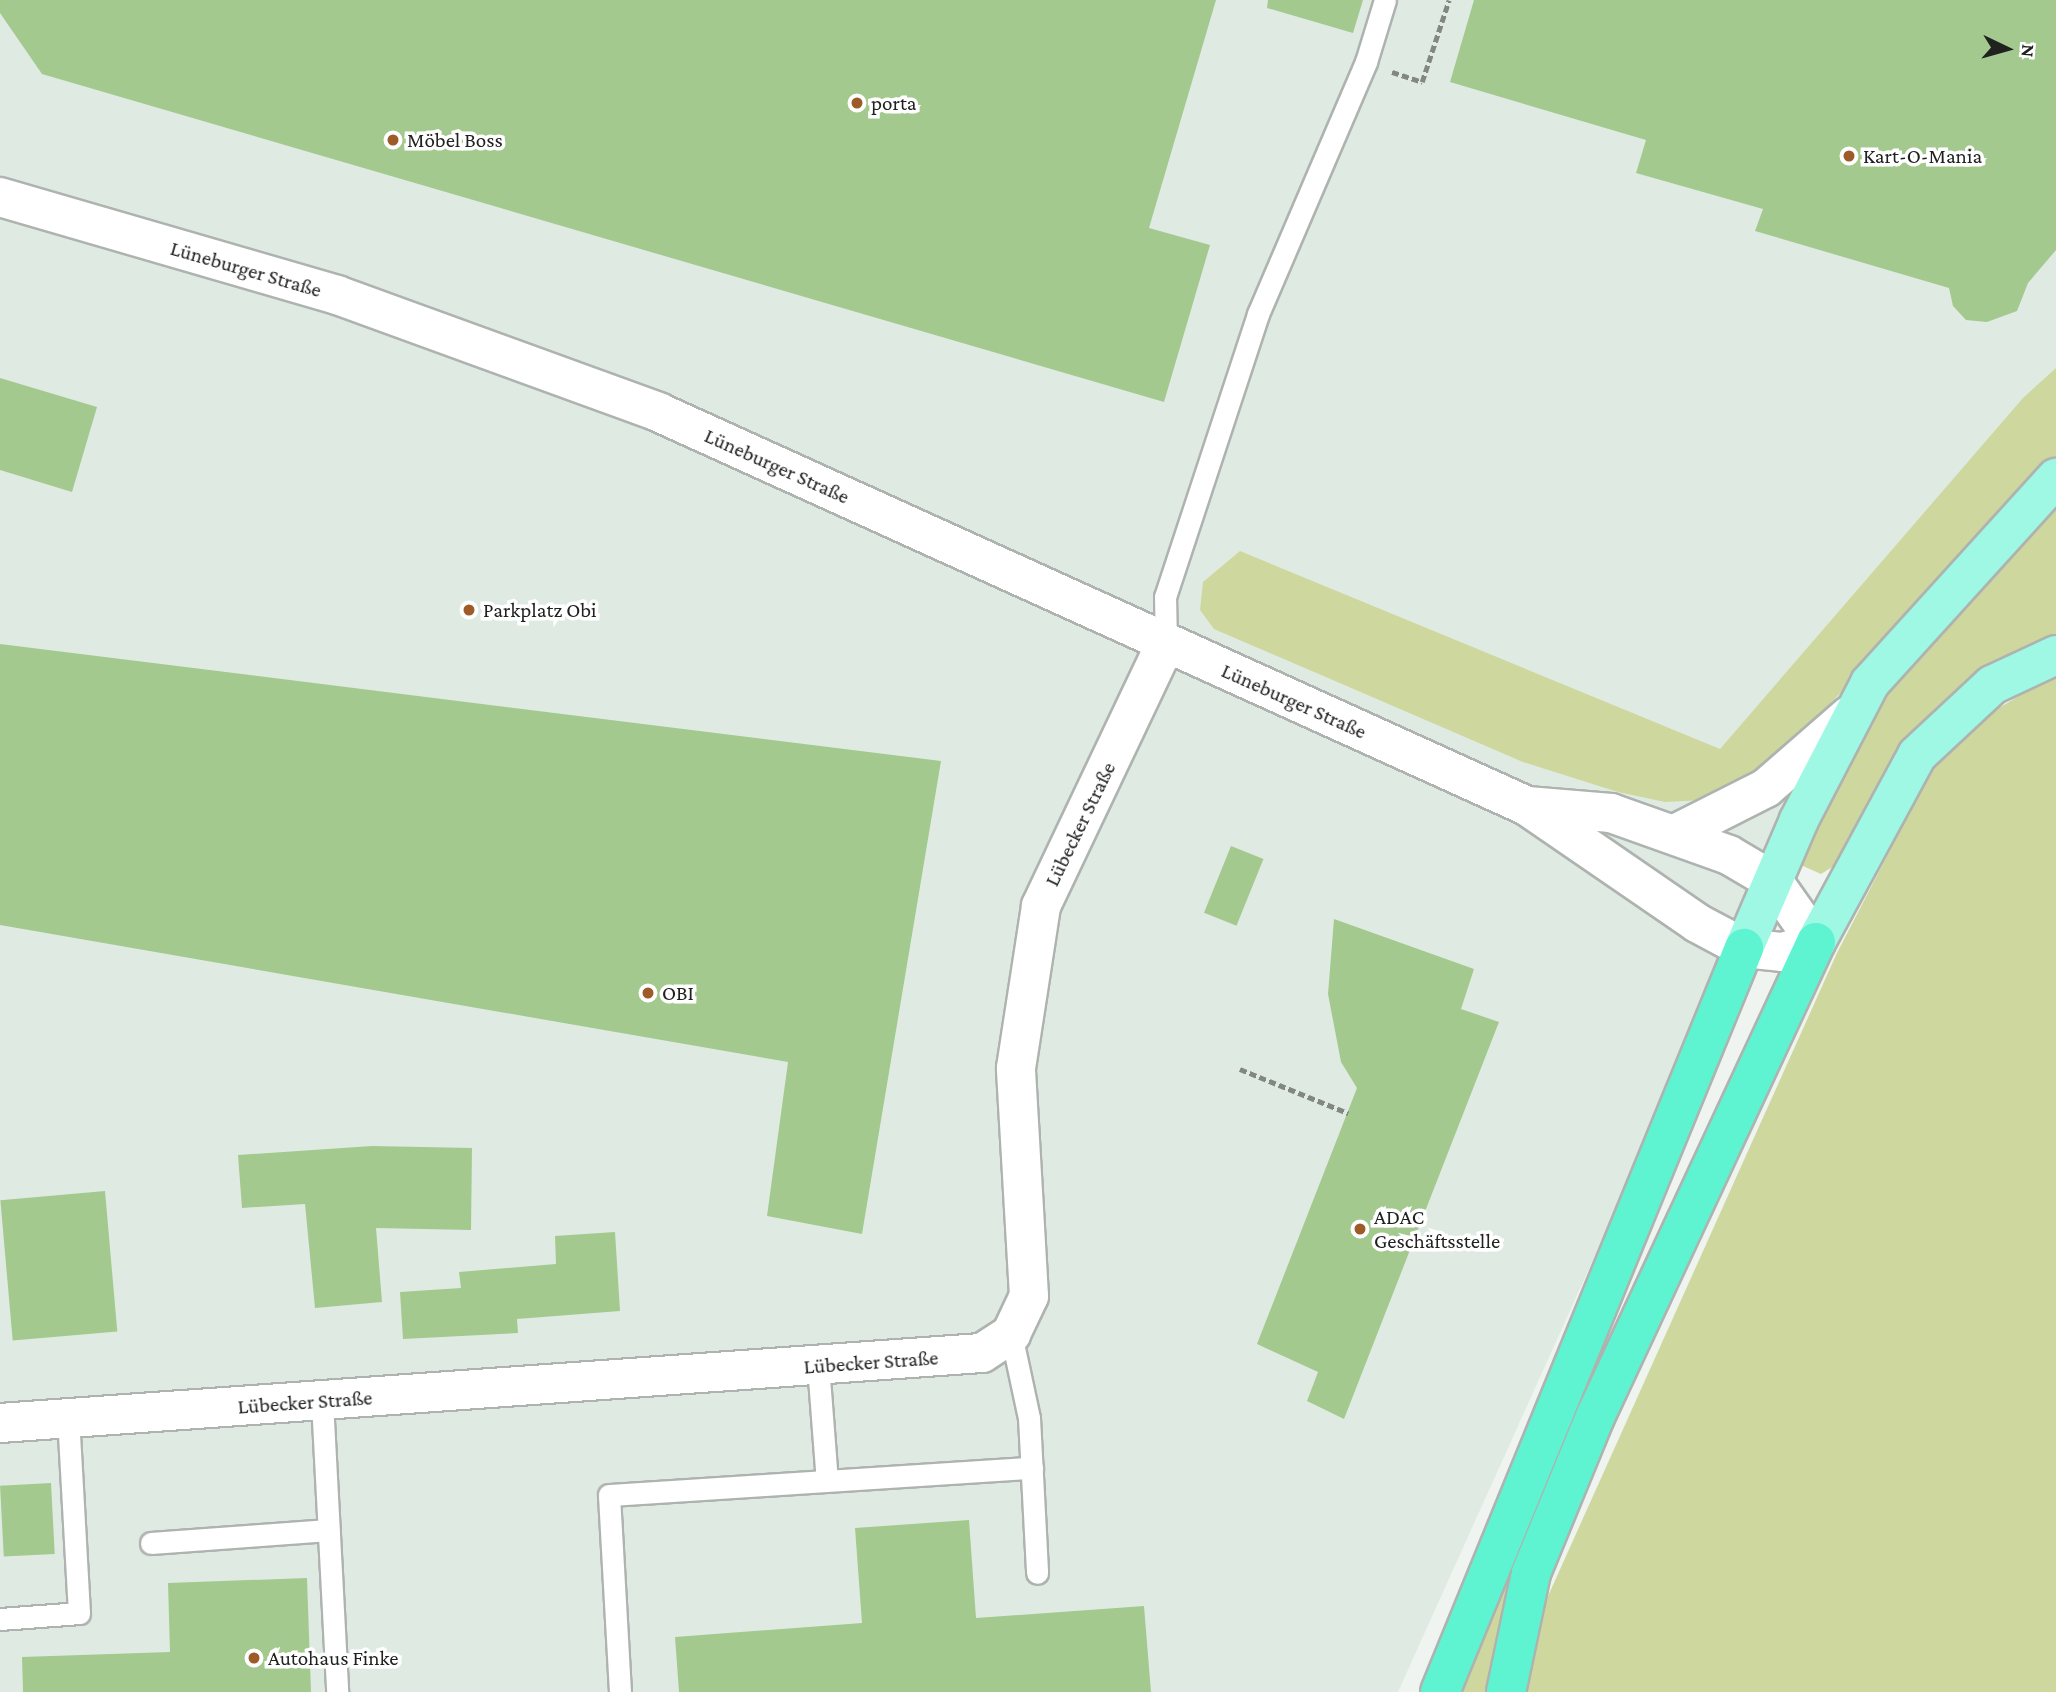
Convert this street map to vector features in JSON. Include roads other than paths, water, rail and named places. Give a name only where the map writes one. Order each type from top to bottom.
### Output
[{"type":"highway","points":[[1506,1692],[1531,1573],[1595,1417],[1816,942]]},
{"type":"highway","points":[[1440,1692],[1744,948]]},
{"type":"main road","points":[[1744,948],[1850,715],[1894,651],[2056,478]]},
{"type":"main road","points":[[1816,942],[1917,755],[1992,685],[2056,656]]},
{"type":"street","name":"Lüneburger Straße","points":[[0,197],[337,295],[658,412],[1527,806],[1697,923],[1744,948],[1783,952],[1816,942],[1773,881],[1677,833],[1611,813],[1527,806]]},
{"type":"street","name":"Lübecker Straße","points":[[0,1423],[982,1353],[1011,1334],[1028,1296],[1016,1068],[1041,906],[1167,643]]},
{"type":"street","points":[[1677,833],[1766,788],[1850,715]]},
{"type":"lane","points":[[1167,643],[1165,597],[1258,314],[1366,62],[1385,0]]},
{"type":"lane","points":[[1011,1334],[1029,1418],[1037,1573]]},
{"type":"lane","points":[[818,1365],[827,1481]]},
{"type":"lane","points":[[322,1401],[337,1692]]},
{"type":"lane","points":[[0,1619],[79,1613],[68,1419]]},
{"type":"lane","points":[[620,1692],[609,1495],[1032,1468]]},
{"type":"lane","points":[[151,1543],[329,1530]]},
{"type":"place","name":"porta","points":[[857,103]]},
{"type":"place","name":"Möbel Boss","points":[[393,140]]},
{"type":"place","name":"Kart-O-Mania","points":[[1849,156]]},
{"type":"place","name":"Parkplatz Obi","points":[[469,610]]},
{"type":"place","name":"OBI","points":[[648,993]]},
{"type":"place","name":"ADAC Geschäftsstelle","points":[[1360,1229]]},
{"type":"place","name":"Autohaus Finke","points":[[254,1658]]}]
